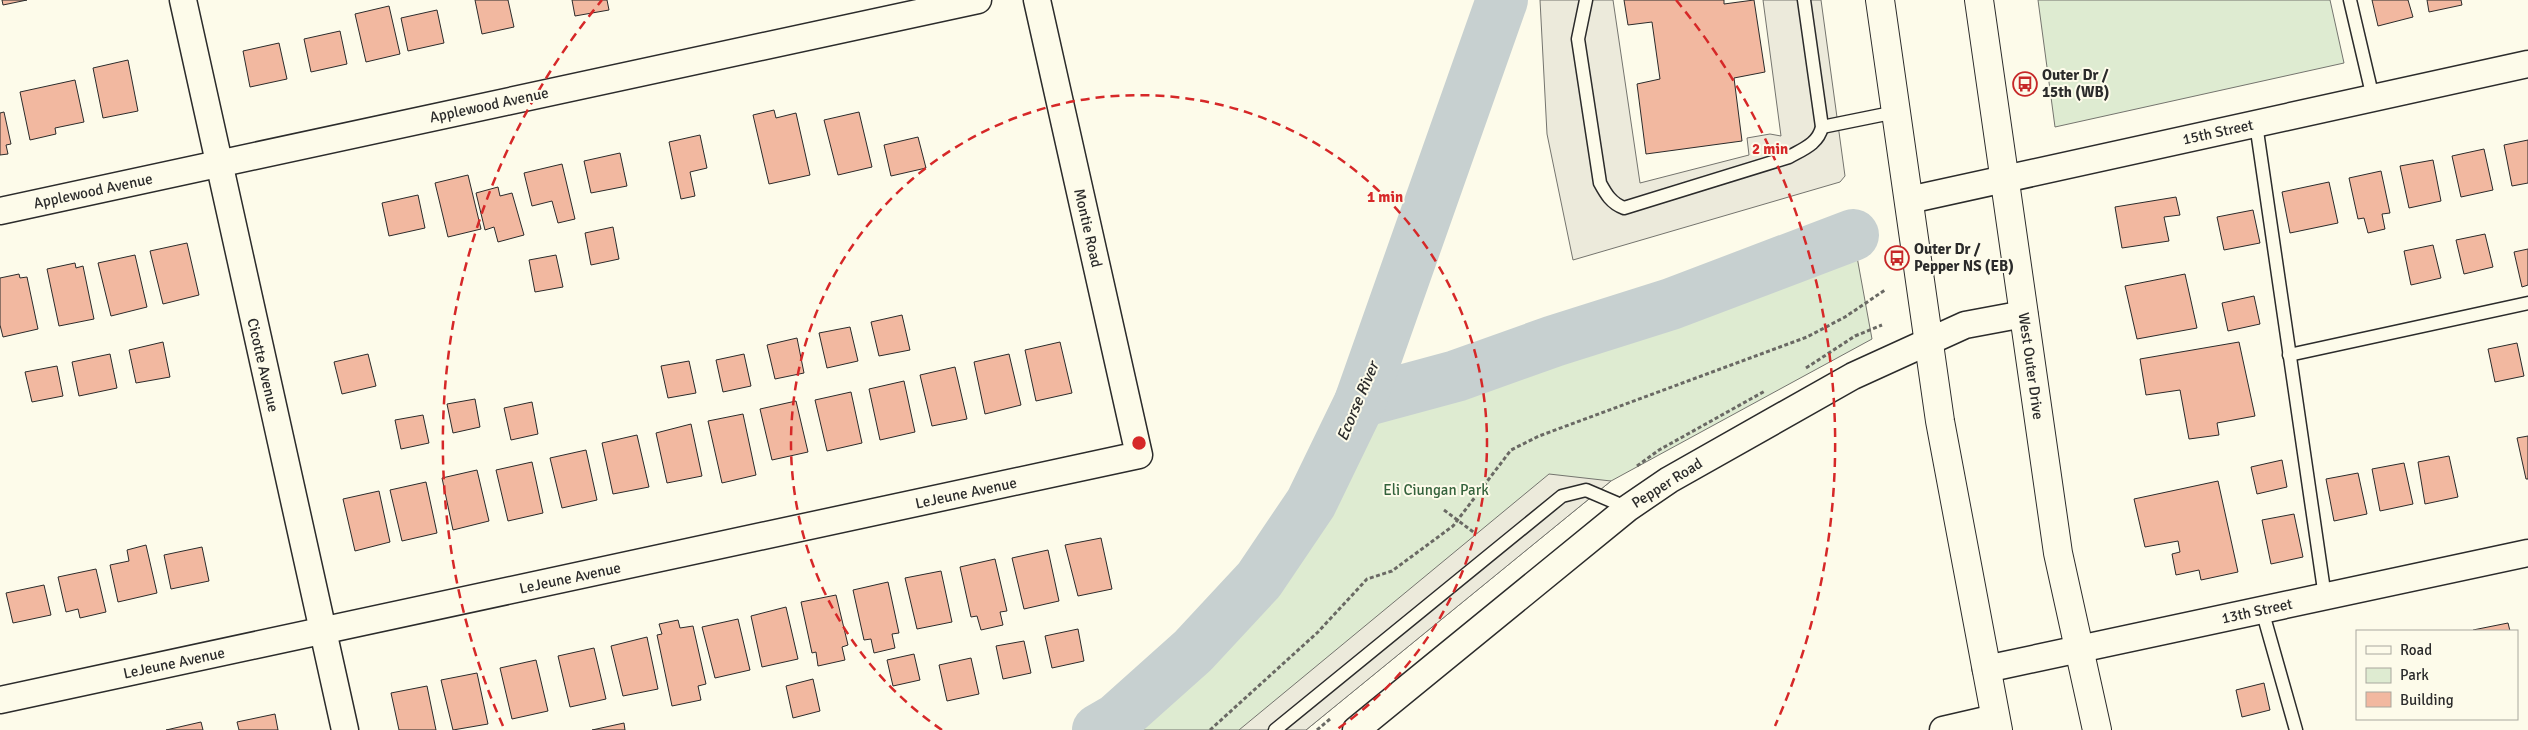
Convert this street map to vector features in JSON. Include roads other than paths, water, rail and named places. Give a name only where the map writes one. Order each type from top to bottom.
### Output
[{"type":"main road","points":[[1880,0],[1940,421],[1997,724]]},
{"type":"main road","name":"West Outer Drive","points":[[1979,0],[2058,553],[2097,730]]},
{"type":"street","name":"Cicotte Avenue","points":[[183,0],[345,730]]},
{"type":"street","name":"Applewood Avenue","points":[[0,211],[978,0]]},
{"type":"street","name":"Montie Road","points":[[1037,0],[1140,455]]},
{"type":"street","name":"15th Street","points":[[1908,200],[2528,64]]},
{"type":"street","name":"Pepper Road","points":[[1356,730],[1628,508],[1669,480],[1852,376],[1965,324],[2024,314]]},
{"type":"street","name":"LeJeune Avenue","points":[[0,700],[1140,455]]},
{"type":"street","name":"13th Street","points":[[1986,669],[2528,553]]},
{"type":"street","points":[[1943,730],[1997,724]]},
{"type":"lane","points":[[1586,0],[1578,39],[1600,183],[1616,205],[1624,208],[1789,157],[1810,145],[1820,136],[1822,127],[1804,0]]},
{"type":"lane","points":[[2350,0],[2372,98]]},
{"type":"lane","points":[[1822,127],[1896,112]]},
{"type":"lane","points":[[2256,124],[2324,597]]},
{"type":"lane","points":[[2289,355],[2528,303]]},
{"type":"lane","points":[[1275,730],[1562,496],[1586,490],[1628,508]]},
{"type":"lane","points":[[2262,610],[2296,730]]},
{"type":"waterway","name":"Ecorse River","points":[[1098,730],[1117,719],[1193,651],[1259,580],[1311,503],[1360,402],[1502,0]]},
{"type":"waterway","points":[[1360,402],[1456,376],[1554,341],[1671,304],[1853,235]]},
{"type":"place","name":"Outer Dr / 15th (WB)","points":[[2025,84]]},
{"type":"place","name":"Outer Dr / Pepper NS (EB)","points":[[1897,258]]},
{"type":"park label","name":"Eli Ciungan Park","points":[[1436,490]]}]
